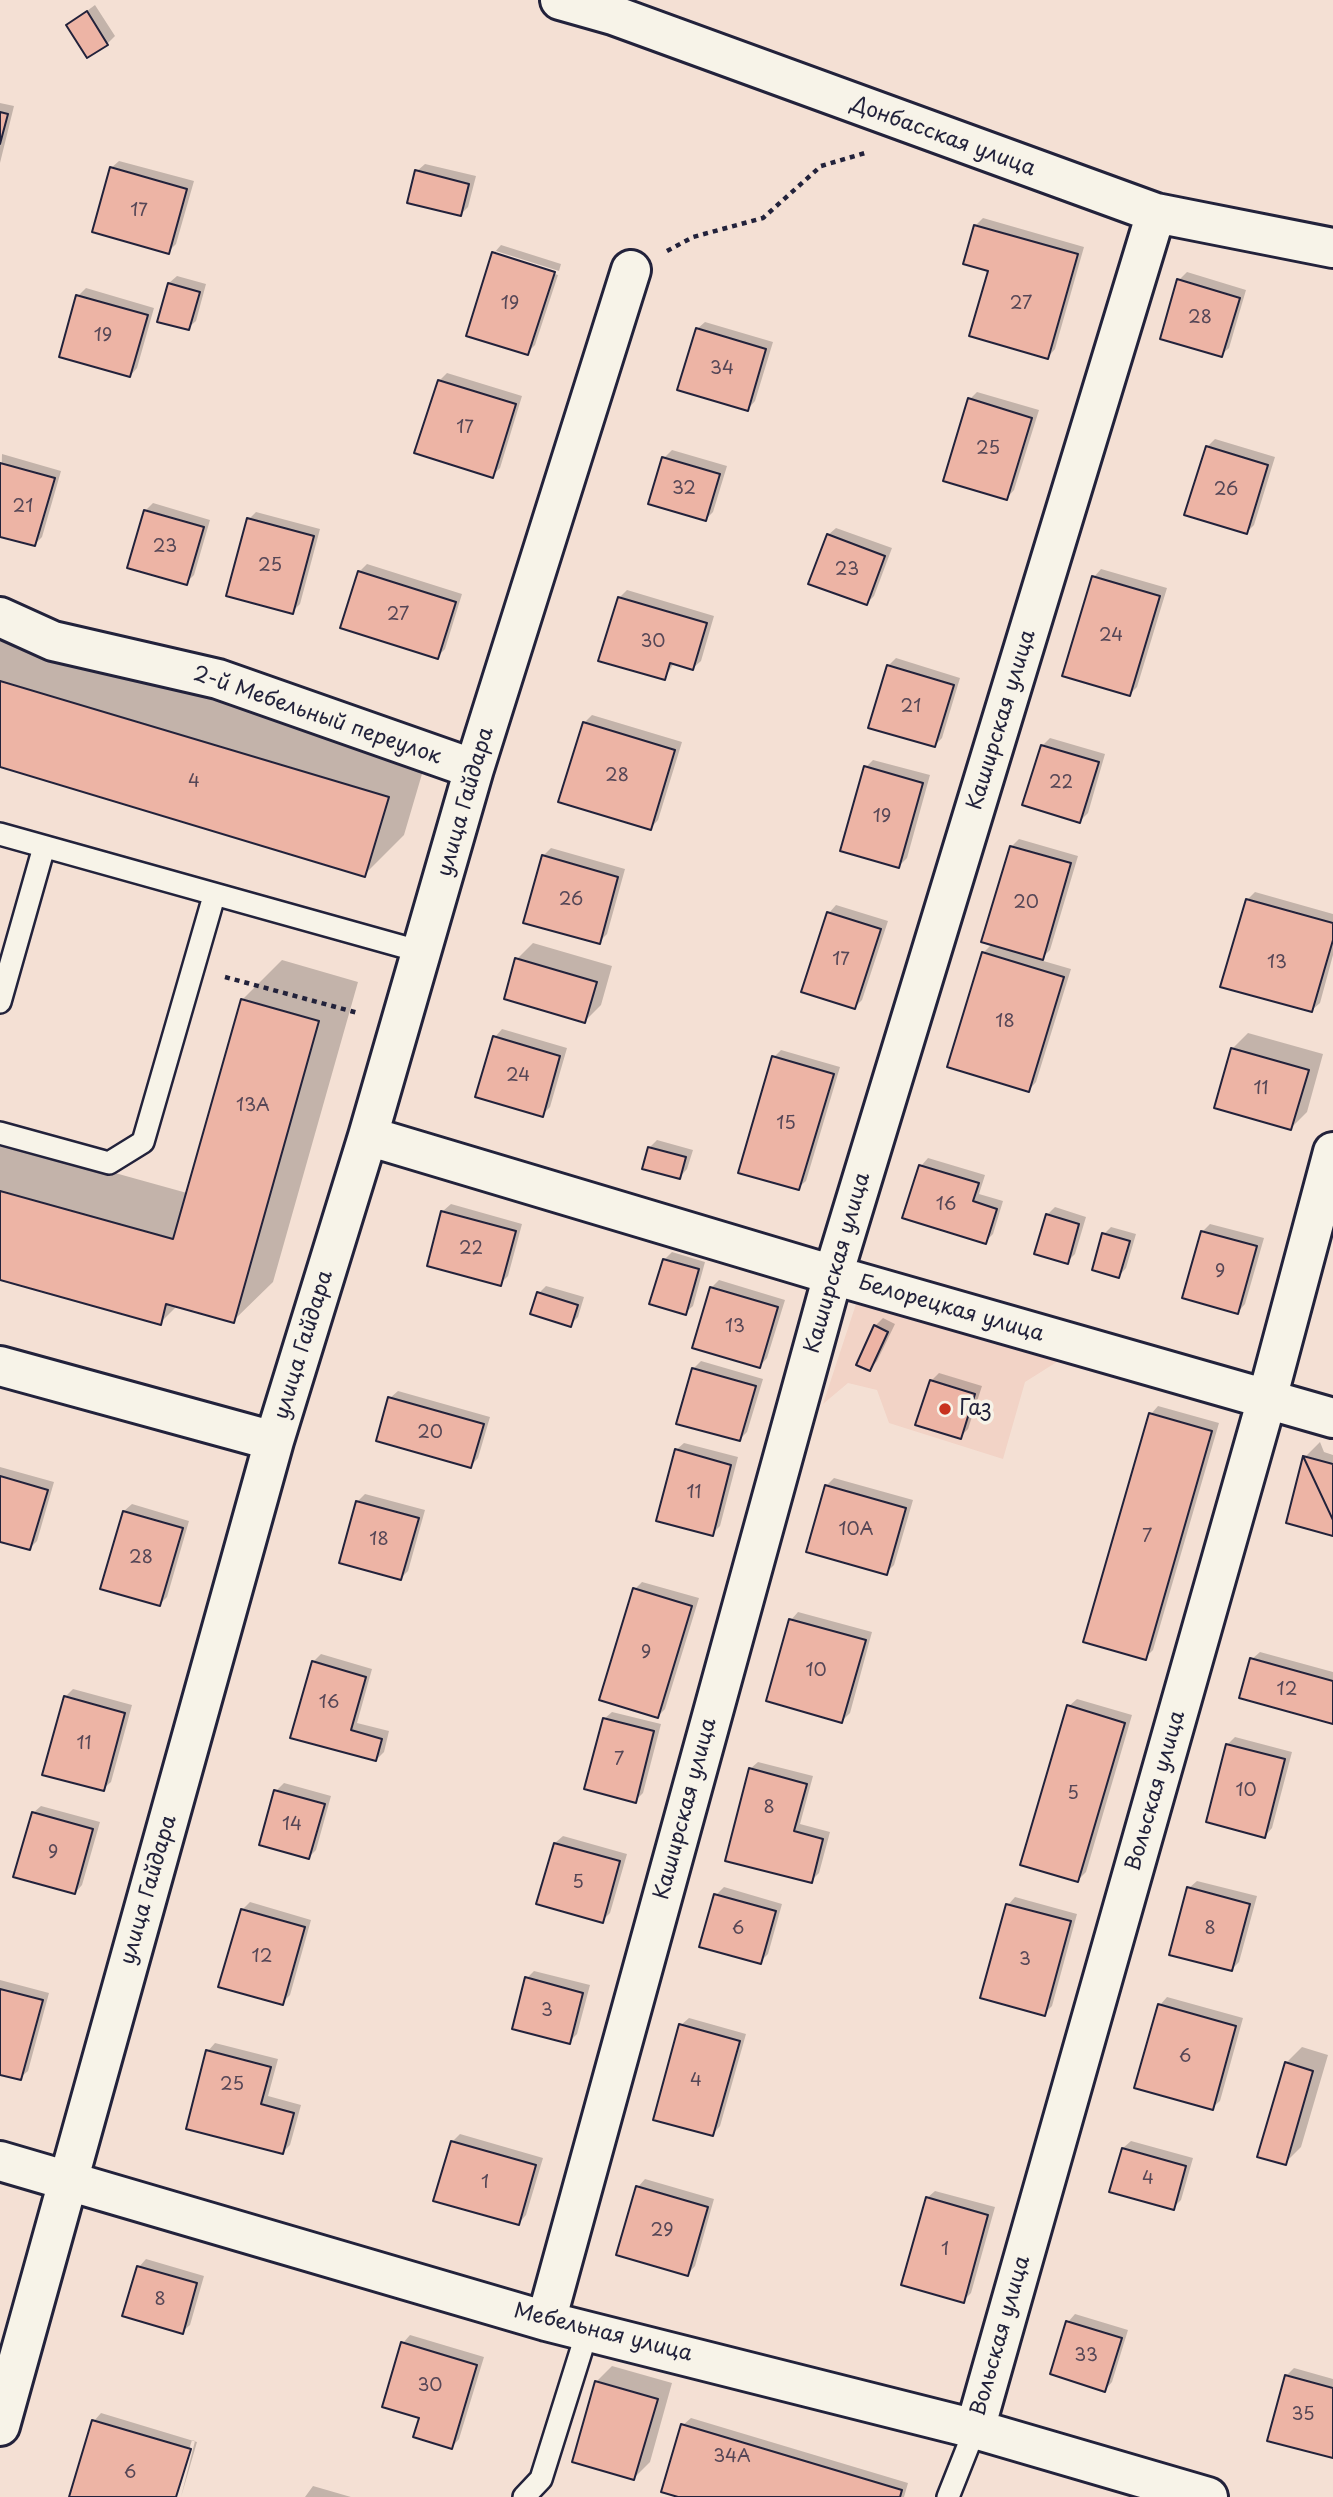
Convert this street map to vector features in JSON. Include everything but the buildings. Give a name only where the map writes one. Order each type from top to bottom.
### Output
[{"type":"street","name":"Донбасская улица","points":[[560,0],[613,15],[1156,213],[1333,248]]},
{"type":"street","name":"Каширская улица","points":[[546,2320],[833,1275],[1156,213]]},
{"type":"street","name":"улица Гайдара","points":[[0,2426],[274,1441],[368,1136],[474,769],[631,270]]},
{"type":"street","name":"2-й Мебельный переулок","points":[[0,617],[53,641],[218,679],[474,769]]},
{"type":"street","name":"Белорецкая улица","points":[[368,1136],[833,1275],[1333,1418]]},
{"type":"street","name":"Вольская улица","points":[[975,2429],[1267,1399],[1333,1152]]},
{"type":"street","points":[[0,1366],[274,1441]]},
{"type":"street","name":"Мебельная улица","points":[[0,2161],[546,2320],[975,2429],[1208,2497]]},
{"type":"lane","points":[[0,834],[422,953]]},
{"type":"lane","points":[[0,1002],[44,847]]},
{"type":"lane","points":[[0,1133],[109,1163],[143,1142],[214,896]]},
{"type":"lane","points":[[524,2497],[541,2479],[588,2329]]},
{"type":"lane","points":[[948,2497],[975,2429]]},
{"type":"path","points":[[631,270],[693,237],[763,218],[821,166],[871,152]]},
{"type":"path","points":[[194,968],[364,1014]]},
{"type":"shaded area","points":[[856,1304],[1060,1360],[1025,1382],[1003,1459],[889,1423],[877,1390],[848,1383],[823,1404]]},
{"type":"place","name":"Газ","points":[[945,1409]]}]
